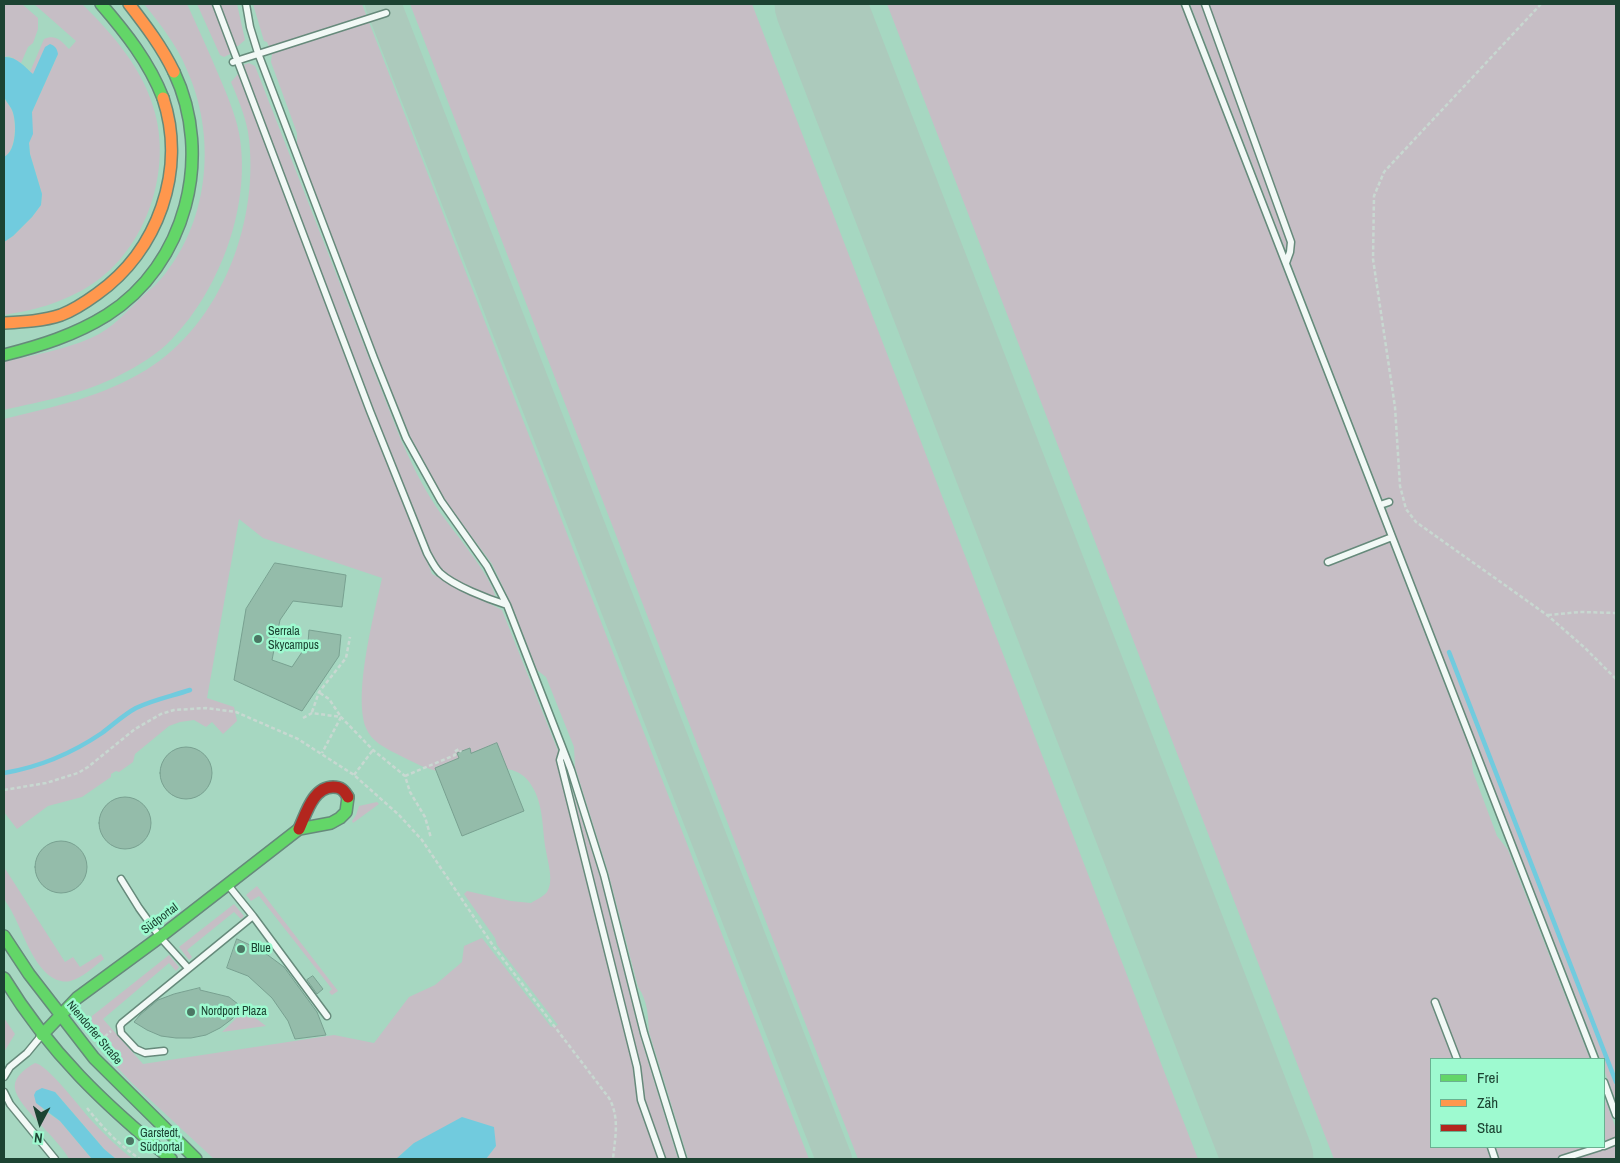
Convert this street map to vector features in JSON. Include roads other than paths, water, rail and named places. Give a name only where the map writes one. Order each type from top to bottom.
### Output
[{"type":"main road","points":[[10,334],[33,327],[81,305],[107,287],[139,253],[153,231],[163,208],[170,172],[172,148],[170,125],[159,87],[141,55],[125,32],[100,4]]},
{"type":"main road","points":[[4,355],[39,346],[79,330],[122,304],[158,264],[168,249],[183,215],[190,189],[194,147],[186,99],[161,45],[129,4]]},
{"type":"main road","points":[[4,323],[36,320],[61,314]]},
{"type":"main road","name":"Südportal","points":[[42,1035],[77,998],[160,937],[299,829],[330,823],[340,818],[346,812],[348,805],[348,797],[344,790],[338,787],[329,787],[322,790],[314,797],[299,829]]},
{"type":"main road","name":"Niendorfer Straße","points":[[4,936],[29,974],[94,1058],[158,1124],[196,1159]]},
{"type":"main road","points":[[4,978],[42,1035],[75,1072],[105,1102],[171,1159]]},
{"type":"lane","points":[[216,4],[235,61],[427,553],[433,565],[444,576],[495,602],[506,605]]},
{"type":"lane","points":[[246,4],[250,27],[258,53],[406,438],[441,501],[487,566],[506,605],[571,770],[604,875],[644,1033],[683,1159]]},
{"type":"lane","points":[[1185,4],[1595,1058]]},
{"type":"lane","points":[[1205,4],[1291,242],[1286,263]]},
{"type":"lane","points":[[235,61],[386,13]]},
{"type":"lane","points":[[1380,505],[1389,502]]},
{"type":"lane","points":[[1328,562],[1392,536]]},
{"type":"lane","points":[[563,750],[560,760],[637,1067],[641,1100],[662,1159]]},
{"type":"lane","points":[[121,879],[160,937],[188,968]]},
{"type":"lane","points":[[228,884],[327,1016]]},
{"type":"lane","points":[[164,1051],[150,1054],[141,1052],[121,1033],[120,1026],[253,916]]},
{"type":"lane","points":[[1435,1002],[1457,1058]]},
{"type":"lane","points":[[4,1078],[10,1067],[27,1054],[42,1035]]},
{"type":"lane","points":[[1605,1085],[1616,1115]]},
{"type":"lane","points":[[4,1092],[6,1099],[55,1159]]},
{"type":"lane","points":[[1562,1159],[1597,1148]]},
{"type":"water","points":[[50,44],[56,47],[58,54],[32,112],[33,134],[29,143],[30,154],[42,194],[41,205],[13,236],[4,242],[4,157],[8,154],[14,142],[15,121],[12,110],[4,96],[4,57],[16,60],[33,74],[45,47]]},
{"type":"water","points":[[42,1088],[55,1092],[104,1149],[116,1159],[92,1159],[60,1121],[36,1103],[34,1095],[36,1091]]},
{"type":"water","points":[[462,1117],[494,1127],[496,1146],[486,1159],[396,1159],[414,1143]]},
{"type":"waterway","points":[[1449,652],[1616,1082]]},
{"type":"waterway","points":[[4,773],[43,763],[67,753],[102,733],[136,708],[155,700],[190,690]]},
{"type":"place","name":"Serrala Skycampus","points":[[258,639]]},
{"type":"place","name":"Blue","points":[[241,949]]},
{"type":"place","name":"Nordport Plaza","points":[[191,1012]]},
{"type":"place","name":"Garstedt, Südportal","points":[[130,1141]]}]
